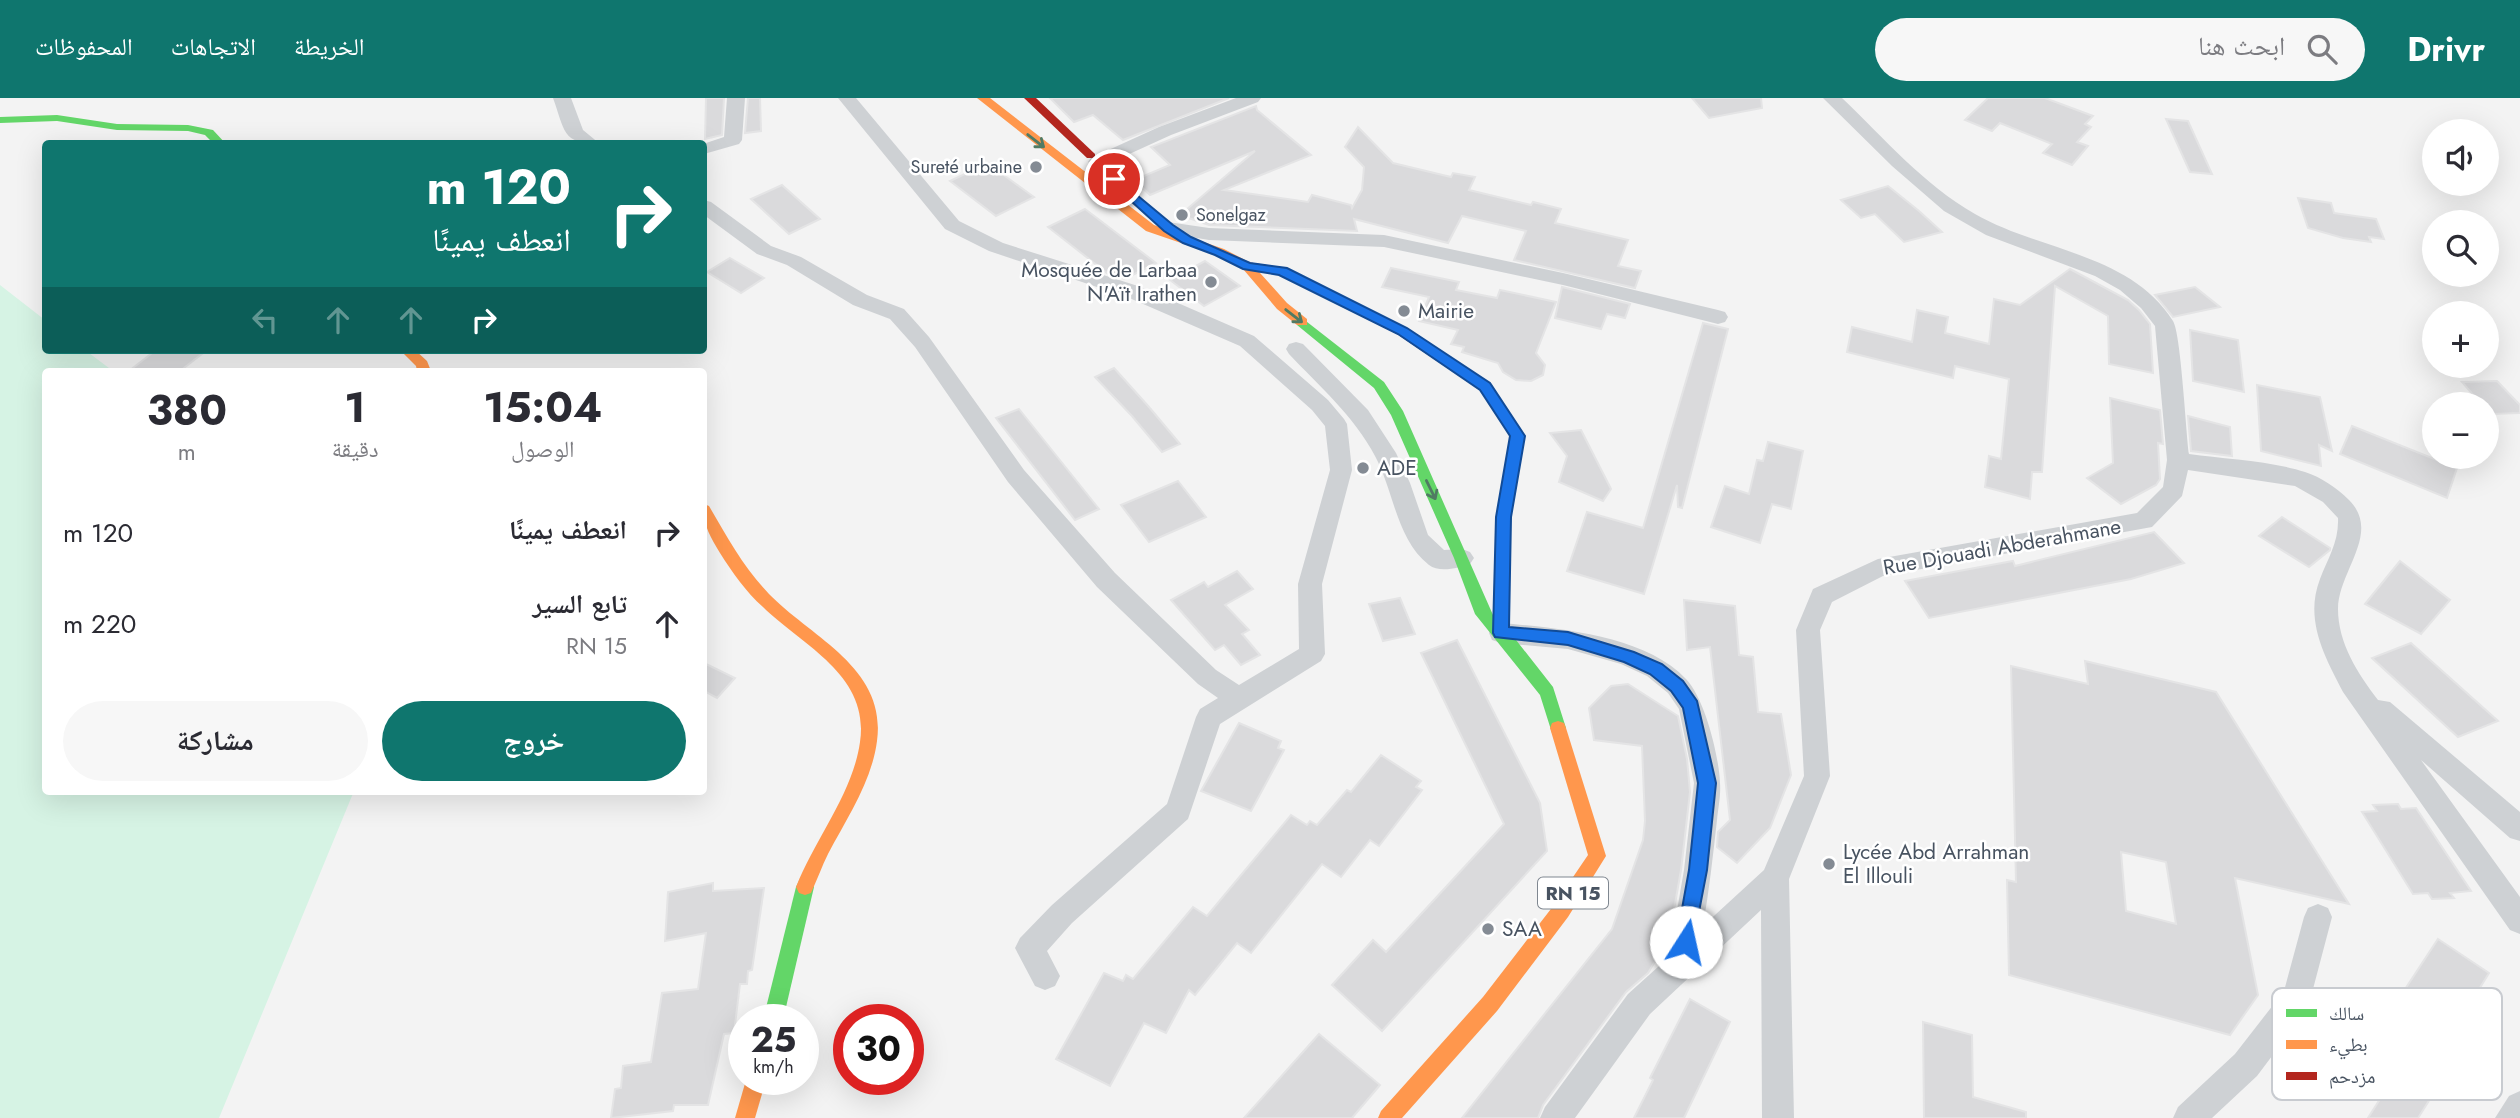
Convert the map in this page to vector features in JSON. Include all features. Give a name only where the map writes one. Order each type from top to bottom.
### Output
[{"type":"main road","points":[[983,98],[1150,228],[1187,240]]},
{"type":"main road","points":[[1030,98],[1168,228],[1187,240]]},
{"type":"main road","points":[[0,120],[57,118],[117,127],[188,128],[209,132],[217,140]]},
{"type":"main road","name":"RN 15","points":[[1187,240],[1220,252],[1247,267],[1282,306],[1379,385],[1398,414],[1462,558],[1483,614],[1547,692],[1597,856],[1561,911],[1490,1004],[1388,1118]]},
{"type":"main road","name":"RN 15","points":[[1247,267],[1282,271],[1326,292],[1402,331],[1485,387],[1518,436],[1503,517],[1501,633]]},
{"type":"main road","points":[[411,354],[423,368]]},
{"type":"main road","points":[[707,515],[752,586],[780,613],[801,627],[848,669],[869,708],[870,738],[859,774],[813,868],[797,916],[777,1004]]},
{"type":"main road","points":[[1445,520],[1478,528],[1503,517]]},
{"type":"main road","points":[[745,1118],[752,1095]]},
{"type":"street","points":[[562,98],[575,133],[585,140]]},
{"type":"street","points":[[707,148],[733,140],[736,98]]},
{"type":"street","points":[[847,98],[952,225],[996,247],[1134,292],[1247,341],[1320,405],[1336,424],[1341,470],[1310,584],[1311,654],[1209,717],[1178,811],[1062,914],[1030,948],[1045,976]]},
{"type":"street","points":[[1106,171],[1166,131],[1252,98]]},
{"type":"street","name":"Rue Djouadi Abderahmane","points":[[1556,1118],[1639,1004],[1775,880],[1817,776],[1808,630],[1822,596],[1878,568],[2144,521],[2174,490],[2178,460],[2165,325],[2155,307],[2125,284],[2075,260],[2006,238],[1966,218],[1942,200],[1832,98]]},
{"type":"street","points":[[707,208],[764,250],[794,261],[860,300],[897,314],[922,342],[1016,476],[1106,580],[1207,677],[1238,698]]},
{"type":"street","points":[[1168,228],[1209,234],[1384,241],[1563,279],[1718,317]]},
{"type":"street","points":[[1296,349],[1360,415],[1385,453],[1418,539],[1439,559],[1462,558]]},
{"type":"street","points":[[1336,424],[1360,415]]},
{"type":"street","points":[[2178,460],[2300,479],[2332,496],[2350,515],[2352,535],[2330,584],[2324,610],[2332,646],[2352,685],[2520,921]]},
{"type":"street","points":[[1501,633],[1568,639],[1628,656],[1656,669],[1677,686],[1691,706],[1707,783],[1698,870],[1682,966]]},
{"type":"street","points":[[2352,685],[2520,829]]},
{"type":"street","points":[[1775,880],[1778,1118]]},
{"type":"street","points":[[2300,988],[2318,917]]},
{"type":"street","points":[[2189,1118],[2246,1065],[2272,1031]]},
{"type":"street","points":[[2511,1118],[2520,1107]]},
{"type":"green space","points":[[0,285],[42,318],[42,354],[90,354],[109,368],[42,368],[42,795],[352,795],[219,1118],[0,1118]]},
{"type":"building","points":[[706,98],[724,98],[722,135],[705,139]]},
{"type":"building","points":[[748,98],[760,98],[761,131],[745,133]]},
{"type":"building","points":[[1050,98],[1229,98],[1123,140],[1093,115],[1074,122]]},
{"type":"building","points":[[1692,98],[1761,98],[1762,108],[1709,118]]},
{"type":"building","points":[[1988,98],[2045,98],[2093,116],[2085,124],[2091,127],[2077,142],[2088,146],[2072,165],[2043,153],[2052,144],[2000,123],[1992,131],[1965,120]]},
{"type":"building","points":[[1256,106],[1257,110],[1311,155],[1224,190],[1308,202],[1312,195],[1351,205],[1352,208],[1362,190],[1364,167],[1345,147],[1358,127],[1393,163],[1451,177],[1453,173],[1475,177],[1469,190],[1531,205],[1533,202],[1561,209],[1555,223],[1628,240],[1618,266],[1641,271],[1635,288],[1514,260],[1526,231],[1462,216],[1448,243],[1354,219],[1357,231],[1209,225],[1180,215],[1255,151],[1150,195],[1134,180],[1170,165],[1151,147]]},
{"type":"building","points":[[2166,119],[2188,121],[2212,174],[2190,172]]},
{"type":"building","points":[[988,163],[1034,197],[996,216],[950,181]]},
{"type":"building","points":[[782,185],[820,219],[789,234],[751,199]]},
{"type":"building","points":[[1888,186],[1942,232],[1904,242],[1875,214],[1861,218],[1841,200]]},
{"type":"building","points":[[2298,198],[2331,203],[2334,213],[2376,219],[2384,239],[2369,237],[2371,242],[2343,238],[2308,228]]},
{"type":"building","points":[[1085,209],[1156,263],[1125,279],[1107,273],[1048,227]]},
{"type":"building","points":[[730,258],[764,278],[741,293],[707,272]]},
{"type":"building","points":[[1205,261],[1240,286],[1204,306],[1170,280]]},
{"type":"building","points":[[1391,268],[1459,282],[1456,290],[1497,298],[1500,290],[1556,302],[1536,353],[1545,365],[1543,375],[1531,381],[1516,380],[1503,372],[1498,363],[1462,352],[1464,347],[1451,344],[1458,330],[1419,321],[1429,297],[1382,287]]},
{"type":"building","points":[[2070,269],[2128,300],[2139,310],[2150,324],[2153,373],[2109,364],[2108,316],[2055,286],[2042,472],[2032,472],[2030,499],[1985,487],[1989,456],[2001,459],[2009,379],[1955,366],[1953,378],[1847,352],[1852,327],[1912,342],[1917,310],[1948,317],[1945,333],[1989,344],[1994,299],[2020,305]]},
{"type":"building","points":[[1562,287],[1630,304],[1625,318],[1607,314],[1601,329],[1555,318]]},
{"type":"building","points":[[2195,287],[2220,307],[2173,317],[2155,295]]},
{"type":"building","points":[[1703,323],[1728,329],[1682,508],[1678,507],[1677,485],[1644,594],[1567,571],[1587,512],[1643,528]]},
{"type":"building","points":[[2190,330],[2238,340],[2244,392],[2193,381]]},
{"type":"building","points":[[151,354],[202,354],[184,368],[133,368]]},
{"type":"building","points":[[1114,368],[1180,444],[1162,452],[1095,377]]},
{"type":"building","points":[[2497,381],[2520,405],[2520,413],[2499,414],[2499,392],[2471,392],[2462,382]]},
{"type":"building","points":[[2257,385],[2320,397],[2332,451],[2319,445],[2321,466],[2261,451]]},
{"type":"building","points":[[2110,398],[2160,410],[2163,444],[2158,443],[2160,479],[2156,485],[2121,504],[2087,478],[2113,463]]},
{"type":"building","points":[[1019,409],[1099,509],[1075,520],[996,418]]},
{"type":"building","points":[[2188,416],[2230,427],[2232,456],[2191,451]]},
{"type":"building","points":[[2352,426],[2422,454],[2422,469],[2457,469],[2447,498],[2340,454]]},
{"type":"building","points":[[1581,430],[1611,489],[1603,501],[1559,482],[1567,456],[1550,433]]},
{"type":"building","points":[[1768,442],[1803,451],[1791,509],[1772,504],[1760,543],[1711,527],[1725,486],[1749,494],[1757,460],[1763,461]]},
{"type":"building","points":[[1178,481],[1206,517],[1149,542],[1121,505]]},
{"type":"building","points":[[2282,517],[2330,550],[2309,567],[2259,536]]},
{"type":"building","points":[[2154,532],[2184,563],[2131,579],[1929,618],[1905,581],[2013,561],[2015,566]]},
{"type":"building","points":[[2400,561],[2450,600],[2421,634],[2365,604]]},
{"type":"building","points":[[1237,571],[1253,589],[1225,605],[1249,630],[1242,634],[1260,655],[1241,665],[1224,645],[1215,650],[1171,600],[1204,582],[1208,587]]},
{"type":"building","points":[[1400,598],[1415,634],[1383,641],[1369,604]]},
{"type":"building","points":[[1684,600],[1735,606],[1739,655],[1753,657],[1758,712],[1781,714],[1791,775],[1770,828],[1737,863],[1717,847],[1718,832],[1730,820],[1710,647],[1687,650]]},
{"type":"building","points":[[1457,640],[1540,803],[1547,851],[1382,1031],[1332,985],[1373,940],[1386,952],[1504,824],[1421,653]]},
{"type":"building","points":[[2411,643],[2498,721],[2458,737],[2372,658]]},
{"type":"building","points":[[2085,661],[2216,692],[2349,904],[2235,878],[2258,995],[2230,1035],[2009,975],[2007,880],[2016,882],[2011,666],[2088,684]],"holes":[[[2121,852],[2166,862],[2176,924],[2126,911]]]},
{"type":"building","points":[[707,664],[735,678],[717,698],[707,693]]},
{"type":"building","points":[[1628,684],[1678,716],[1687,759],[1690,792],[1681,870],[1674,910],[1663,948],[1648,973],[1626,992],[1543,1105],[1538,1118],[1462,1118],[1612,929],[1643,840],[1645,821],[1642,746],[1594,740],[1589,708],[1611,686]]},
{"type":"building","points":[[1239,723],[1281,741],[1278,748],[1284,750],[1251,811],[1201,791]]},
{"type":"building","points":[[1381,755],[1421,781],[1416,787],[1422,790],[1379,846],[1370,840],[1341,877],[1322,864],[1251,953],[1237,943],[1195,995],[1189,990],[1166,1033],[1144,1023],[1110,1086],[1056,1059],[1104,973],[1123,981],[1126,975],[1133,979],[1193,907],[1207,916],[1291,815],[1307,825],[1310,821],[1317,825],[1347,790],[1351,792]]},
{"type":"building","points":[[2398,804],[2401,809],[2416,808],[2471,891],[2450,893],[2454,898],[2432,899],[2428,893],[2413,894],[2362,812],[2377,811],[2373,805]]},
{"type":"building","points":[[713,883],[713,891],[764,888],[752,970],[748,971],[747,984],[740,984],[738,1004],[728,1004],[728,1034],[724,1034],[708,1105],[674,1105],[673,1111],[611,1118],[615,1089],[621,1088],[623,1066],[651,1062],[662,993],[698,989],[706,933],[665,941],[668,892]]},
{"type":"building","points":[[2438,939],[2489,973],[2480,988],[2406,988]]},
{"type":"building","points":[[1690,999],[1730,1022],[1684,1118],[1634,1118],[1653,1080],[1650,1078]]},
{"type":"building","points":[[1923,1022],[1972,1035],[1973,1097],[2026,1112],[2026,1118],[1924,1118]]},
{"type":"building","points":[[1319,1034],[1380,1085],[1352,1118],[1244,1118]]},
{"type":"building","points":[[2379,1100],[2429,1100],[2418,1118],[2368,1118]]},
{"type":"traffic: fast","points":[[0,120],[57,118],[117,127],[188,128],[209,132],[217,140]]},
{"type":"traffic: fast","points":[[1302,322],[1379,385],[1398,414],[1462,558],[1483,614],[1501,633],[1503,523]]},
{"type":"traffic: fast","points":[[1501,633],[1547,692],[1558,728]]},
{"type":"traffic: fast","points":[[777,1004],[805,887]]},
{"type":"traffic: slow","points":[[983,98],[1150,228],[1220,252],[1247,266],[1282,306],[1302,322]]},
{"type":"traffic: slow","points":[[411,354],[423,368]]},
{"type":"traffic: slow","points":[[707,516],[732,559],[767,602],[838,660],[853,677],[864,695],[870,717],[869,741],[858,779],[805,887]]},
{"type":"traffic: slow","points":[[1388,1118],[1490,1004],[1561,911],[1597,856],[1558,728]]},
{"type":"traffic: slow","points":[[745,1118],[752,1095]]},
{"type":"traffic: jam","points":[[1030,98],[1091,156]]},
{"type":"traffic: jam","points":[[1247,266],[1282,271],[1402,331],[1485,387],[1518,436],[1503,523]]},
{"type":"place","name":"Sureté urbaine","points":[[1036,167]]},
{"type":"place","name":"Sonelgaz","points":[[1182,215]]},
{"type":"place","name":"Mosquée de Larbaa N'Aït Irathen","points":[[1211,282]]},
{"type":"place","name":"Mairie","points":[[1404,311]]},
{"type":"place","name":"ADE","points":[[1363,468]]},
{"type":"place","name":"Lycée Abd Arrahman El Illouli","points":[[1829,864]]},
{"type":"place","name":"SAA","points":[[1488,929]]},
{"type":"route","points":[[1114,179],[1168,228],[1187,240],[1220,252],[1247,267],[1282,271],[1326,292],[1402,331],[1485,387],[1518,436],[1503,517],[1501,633],[1568,639],[1628,656],[1656,669],[1677,686],[1691,706],[1707,783],[1698,870],[1686,942]]}]
